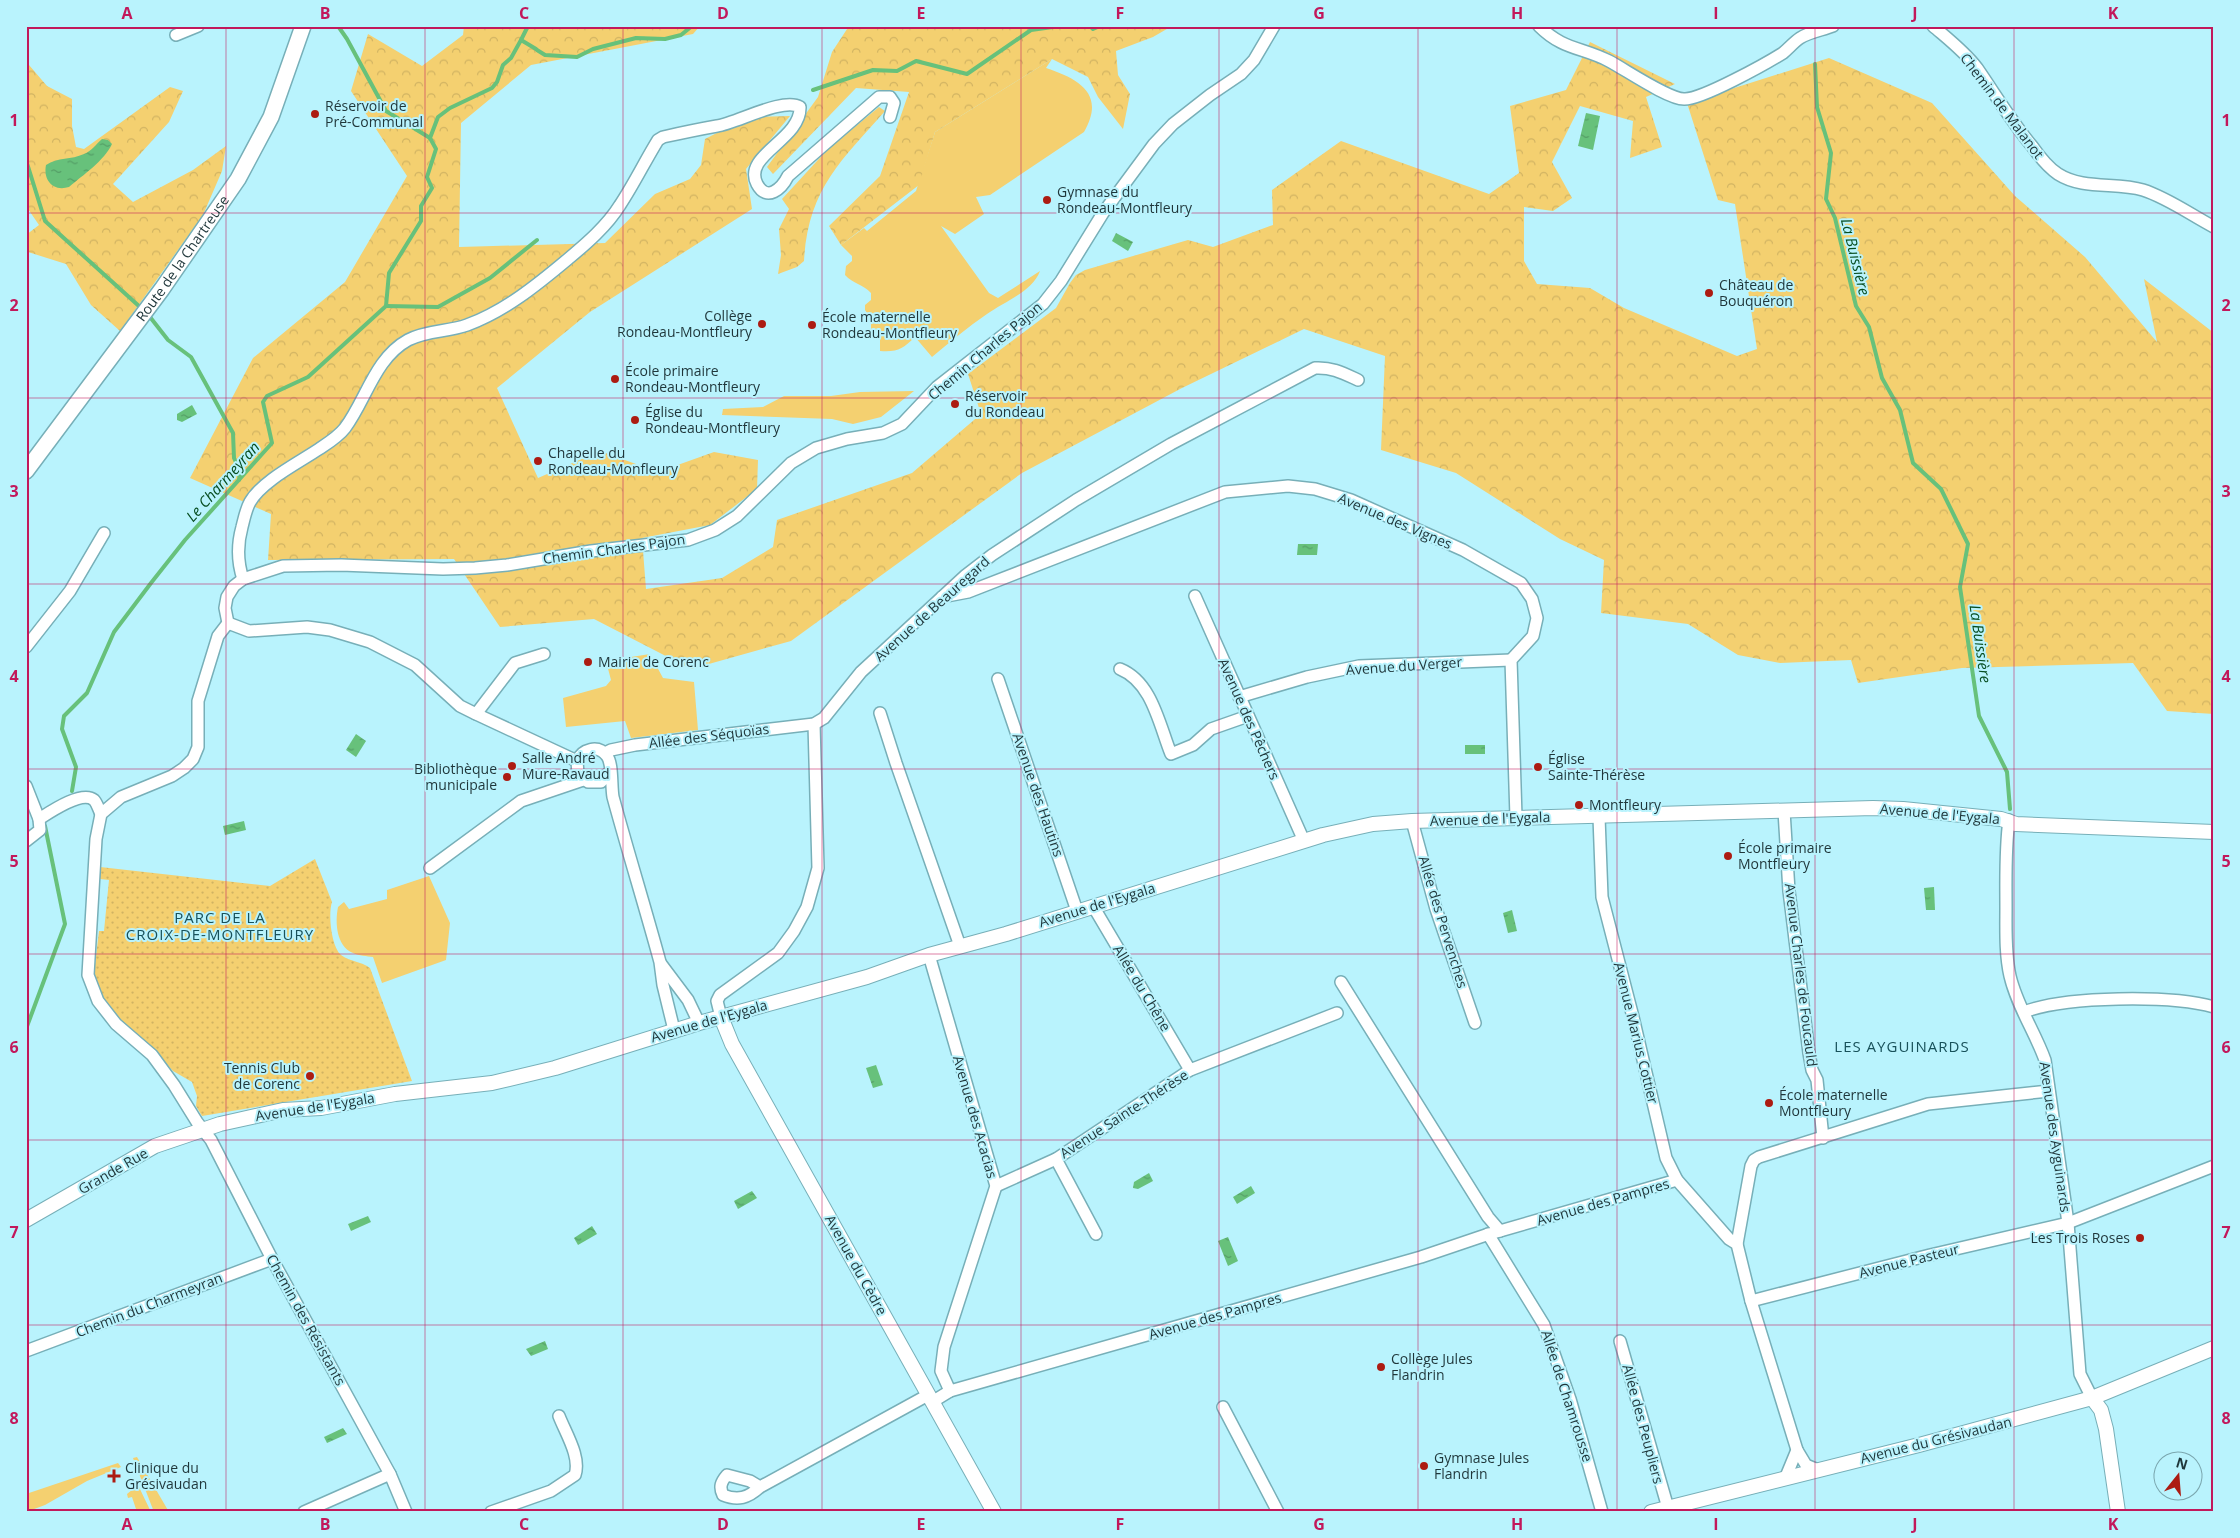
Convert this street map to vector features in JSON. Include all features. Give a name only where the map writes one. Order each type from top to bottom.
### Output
[{"type":"main road","name":"Route de la Chartreuse","points":[[26,471],[162,289],[238,179],[271,117],[303,26]]},
{"type":"street","points":[[176,35],[198,26]]},
{"type":"street","name":"Chemin Charles Pajon","points":[[228,623],[225,616],[227,598],[234,586],[243,579],[262,571],[292,566],[341,565],[443,570],[507,565],[591,551],[688,540],[715,530],[737,516],[791,463],[816,448],[847,439],[883,433],[902,424],[937,387],[1043,304],[1061,281],[1103,213],[1154,144],[1180,118],[1241,74],[1254,60],[1274,26]]},
{"type":"street","points":[[1539,26],[1550,37],[1563,45],[1600,56],[1668,94],[1684,100],[1768,63],[1802,37],[1833,26]]},
{"type":"street","name":"Chemin de Malanot","points":[[1933,26],[1956,45],[1976,67],[2007,116],[2048,166],[2058,174],[2083,183],[2141,190],[2214,227]]},
{"type":"street","points":[[243,579],[238,564],[240,531],[250,501],[261,488],[338,436],[351,419],[380,369],[407,340],[422,334],[465,326],[488,316],[530,290],[570,258],[594,236],[620,207],[658,140],[663,137],[716,127],[782,106],[795,104],[800,107],[800,113],[794,129],[760,160],[755,170],[754,178],[758,186],[764,191],[773,192],[781,188],[788,176],[879,97],[890,97],[894,103],[890,116]]},
{"type":"street","name":"Avenue de Beauregard","points":[[814,724],[824,718],[861,672],[966,575],[992,555],[1076,500],[1171,444],[1315,368],[1328,367],[1358,380]]},
{"type":"street","name":"Avenue des Vignes","points":[[942,597],[968,592],[1226,492],[1288,486],[1315,489],[1360,503],[1463,550],[1521,583],[1532,599],[1537,618],[1533,636],[1512,660]]},
{"type":"street","points":[[26,647],[70,591],[104,533]]},
{"type":"street","name":"Avenue des Pêchers","points":[[1195,596],[1304,841]]},
{"type":"street","points":[[39,819],[78,798],[87,796],[95,800],[102,814],[121,797],[172,776],[184,768],[193,758],[198,747],[198,701],[218,636],[228,623],[250,631],[281,628],[315,628],[370,642],[415,665],[460,706],[577,761]]},
{"type":"street","points":[[476,714],[515,663],[544,654]]},
{"type":"street","points":[[1512,660],[1516,818]]},
{"type":"street","name":"Avenue du Verger","points":[[1239,697],[1307,677],[1359,666],[1512,660]]},
{"type":"street","points":[[1120,669],[1132,674],[1146,690],[1171,754],[1193,745],[1210,729],[1248,716]]},
{"type":"street","name":"Avenue des Hautins","points":[[998,678],[1077,911]]},
{"type":"street","points":[[880,713],[960,946]]},
{"type":"street","points":[[721,1017],[717,1001],[720,995],[778,953],[794,931],[807,907],[814,884],[818,857],[814,724]]},
{"type":"street","name":"Allée des Séquoïas","points":[[605,753],[635,745],[814,724]]},
{"type":"street","points":[[583,780],[577,771],[577,761],[583,752],[590,749],[605,753],[610,762],[613,794],[660,962],[663,985],[674,1030]]},
{"type":"street","points":[[594,783],[604,780],[610,771]]},
{"type":"street","points":[[430,868],[521,801],[583,780],[594,783],[613,794]]},
{"type":"street","points":[[26,786],[39,819],[40,830],[26,841]]},
{"type":"street","name":"Avenue de l'Eygala","points":[[203,1129],[283,1110],[322,1108],[395,1094],[492,1083],[555,1068],[698,1023],[867,977],[929,955],[1304,841],[1373,824],[1516,818],[1903,809],[2009,820],[2022,817],[2214,827]]},
{"type":"street","name":"Avenue Charles de Foucauld","points":[[1784,811],[1789,891],[1809,1054],[1812,1070],[1817,1080],[1823,1138]]},
{"type":"street","name":"Chemin des Résistants","points":[[102,814],[96,839],[88,975],[98,1001],[116,1024],[152,1055],[211,1140],[272,1258],[390,1474],[406,1512]]},
{"type":"street","name":"Avenue Marius Cottier","points":[[1598,817],[1602,897],[1633,1016],[1666,1158],[1677,1180],[1721,1230],[1737,1244]]},
{"type":"street","name":"Avenue de l'Eygala","points":[[2009,820],[2016,824],[2214,832]]},
{"type":"street","name":"Avenue des Ayguinards","points":[[2009,820],[2006,842],[2006,945],[2010,976],[2020,1006],[2038,1039],[2045,1060],[2068,1223],[2080,1374],[2092,1398]]},
{"type":"street","name":"Allée des Pervenches","points":[[1412,821],[1436,909],[1474,1023]]},
{"type":"street","name":"Allée du Chêne","points":[[1092,906],[1190,1070]]},
{"type":"street","name":"Avenue des Acacias","points":[[929,955],[996,1186],[944,1347],[941,1370],[950,1391]]},
{"type":"street","points":[[660,962],[688,1000],[698,1023]]},
{"type":"street","points":[[1340,982],[1488,1217],[1494,1233]]},
{"type":"street","points":[[2024,1012],[2040,1006],[2108,1000],[2182,1000],[2214,1007]]},
{"type":"street","name":"Avenue Sainte-Thérèse","points":[[996,1186],[1056,1159],[1190,1070],[1337,1013]]},
{"type":"street","name":"Avenue du Cèdre","points":[[721,1017],[736,1052],[994,1512]]},
{"type":"street","points":[[1818,1470],[1806,1465],[1797,1450],[1751,1300],[1737,1244],[1751,1166],[1759,1157],[1928,1104],[2050,1091]]},
{"type":"street","name":"Grande Rue","points":[[26,1220],[155,1146],[203,1129]]},
{"type":"street","points":[[1056,1159],[1096,1234]]},
{"type":"street","name":"Avenue Pasteur","points":[[1751,1300],[2068,1223],[2214,1166]]},
{"type":"street","name":"Avenue des Pampres","points":[[760,1487],[930,1399],[950,1391],[1421,1257],[1494,1233],[1677,1180]]},
{"type":"street","points":[[1721,1230],[1731,1230],[1741,1225]]},
{"type":"street","name":"Allée de Chamrousse","points":[[1494,1233],[1544,1325],[1561,1371],[1602,1512]]},
{"type":"street","name":"Chemin du Charmeyran","points":[[26,1351],[272,1258]]},
{"type":"street","name":"Allée des Peupliers","points":[[1620,1341],[1668,1508]]},
{"type":"street","name":"Avenue du Grésivaudan","points":[[1651,1512],[1785,1479],[2092,1398],[2214,1348]]},
{"type":"street","points":[[2092,1398],[2102,1410],[2118,1512]]},
{"type":"street","points":[[1223,1407],[1278,1512]]},
{"type":"street","points":[[491,1512],[550,1491],[575,1476],[578,1466],[576,1457],[559,1416]]},
{"type":"street","points":[[1785,1479],[1797,1450]]},
{"type":"street","points":[[304,1512],[390,1474]]},
{"type":"green space","points":[[464,26],[700,26],[693,34],[531,65],[461,123],[459,247],[605,243],[655,194],[690,179],[701,165],[705,139],[748,117],[790,116],[746,169],[752,209],[590,312],[497,388],[538,478],[600,451],[658,472],[714,452],[758,460],[757,489],[710,525],[642,538],[646,589],[722,578],[773,547],[777,520],[912,473],[981,414],[968,374],[1056,308],[1076,275],[1085,270],[1188,240],[1213,247],[1273,225],[1272,190],[1341,141],[1489,194],[1519,173],[1510,106],[1566,90],[1590,42],[1675,84],[1646,97],[1662,147],[1630,158],[1633,121],[1580,106],[1552,162],[1572,198],[1553,211],[1524,207],[1524,261],[1537,284],[1590,288],[1624,308],[1737,356],[1757,349],[1735,204],[1718,200],[1687,103],[1829,58],[1932,103],[2015,196],[2085,257],[2157,342],[2144,279],[2214,333],[2214,714],[2167,711],[2133,663],[1962,668],[1858,683],[1851,660],[1780,663],[1738,655],[1688,624],[1601,613],[1604,560],[1560,539],[1456,473],[1381,450],[1385,356],[1304,329],[1182,388],[1022,473],[791,641],[691,669],[594,619],[500,627],[454,559],[268,560],[271,514],[190,478],[253,358],[345,282],[407,176],[351,91],[368,34],[422,66],[463,35]]},
{"type":"green space","points":[[849,26],[893,28],[1172,26],[1153,37],[1116,51],[1118,75],[1130,94],[1123,129],[1098,97],[1088,77],[1052,59],[935,132],[919,185],[841,245],[829,226],[880,176],[909,92],[856,88],[773,174],[767,167],[818,97],[832,52]]},
{"type":"green space","points":[[26,43],[29,65],[47,86],[72,99],[72,126],[76,147],[84,149],[170,87],[183,91],[169,122],[113,184],[133,202],[193,170],[226,146],[222,171],[203,215],[120,331],[91,305],[66,264],[28,252],[26,235],[39,225],[26,206]]},
{"type":"green space","points":[[1052,59],[1046,68],[1069,77],[1078,83],[1086,90],[1090,98],[1092,108],[1090,119],[1084,132],[990,195],[976,197],[984,214],[955,234],[941,226],[989,293],[998,298],[1040,271],[1036,278],[1025,290],[980,319],[932,357],[915,337],[900,349],[880,351],[880,331],[871,330],[871,319],[865,310],[865,305],[871,300],[871,293],[845,275],[846,266],[852,261],[852,256],[841,245],[864,228],[867,231],[916,191],[935,132]]},
{"type":"green space","points":[[879,107],[885,111],[841,161],[820,195],[812,214],[804,261],[797,267],[778,274],[781,255],[779,229],[789,209],[782,199],[828,149]]},
{"type":"green space","points":[[914,391],[881,417],[853,424],[832,419],[722,415],[723,409],[763,407],[784,396],[831,396],[860,392]]},
{"type":"green space","points":[[650,654],[663,678],[694,682],[698,730],[631,738],[625,721],[566,727],[563,698],[606,686],[611,680],[606,661]]},
{"type":"green space","points":[[315,859],[332,902],[330,922],[335,945],[341,955],[370,968],[412,1081],[202,1116],[196,1106],[197,1096],[192,1082],[173,1071],[156,1052],[127,1028],[101,996],[94,973],[99,931],[104,931],[109,880],[100,879],[100,867],[270,886]]},
{"type":"green space","points":[[429,876],[450,923],[446,960],[382,983],[373,957],[355,954],[347,950],[343,945],[337,926],[338,907],[344,902],[349,909],[387,899],[387,890]]},
{"type":"green space","points":[[137,1457],[169,1512],[154,1512],[133,1458]]},
{"type":"green space","points":[[118,1463],[121,1467],[87,1481],[45,1505],[26,1512],[26,1494]]},
{"type":"green space","points":[[138,1485],[151,1512],[137,1512],[132,1497],[128,1498],[127,1494]]},
{"type":"water","points":[[1586,113],[1600,116],[1593,150],[1578,146]]},
{"type":"water","points":[[102,139],[108,140],[112,144],[93,167],[69,187],[58,188],[50,184],[46,175],[46,165],[87,153]]},
{"type":"water","points":[[1116,233],[1133,242],[1128,251],[1112,241]]},
{"type":"water","points":[[192,405],[197,414],[182,422],[177,420],[177,414]]},
{"type":"water","points":[[1298,544],[1318,544],[1317,555],[1297,555]]},
{"type":"water","points":[[356,734],[366,741],[356,757],[346,750]]},
{"type":"water","points":[[1465,745],[1485,745],[1485,754],[1465,754]]},
{"type":"water","points":[[244,821],[246,830],[225,835],[223,826]]},
{"type":"water","points":[[1934,887],[1935,910],[1926,910],[1924,888]]},
{"type":"water","points":[[1512,910],[1517,931],[1508,933],[1503,913]]},
{"type":"water","points":[[876,1065],[883,1085],[873,1088],[866,1068]]},
{"type":"water","points":[[1149,1173],[1153,1181],[1138,1189],[1133,1188],[1134,1182]]},
{"type":"water","points":[[1251,1186],[1255,1193],[1237,1204],[1233,1197]]},
{"type":"water","points":[[752,1191],[757,1198],[738,1209],[734,1201]]},
{"type":"water","points":[[368,1216],[371,1222],[351,1231],[348,1224]]},
{"type":"water","points":[[592,1226],[597,1234],[578,1245],[574,1238]]},
{"type":"water","points":[[1228,1237],[1238,1261],[1228,1266],[1218,1241]]},
{"type":"water","points":[[545,1341],[548,1349],[531,1356],[526,1349]]},
{"type":"water","points":[[343,1428],[347,1434],[327,1443],[324,1437]]},
{"type":"waterway","points":[[338,26],[386,111],[430,138]]},
{"type":"waterway","points":[[521,40],[528,26]]},
{"type":"waterway","name":"Le Charmeyran","points":[[537,50],[545,55],[577,57],[593,49],[636,38],[665,39],[681,35],[692,26]]},
{"type":"waterway","points":[[813,90],[873,70],[897,71],[916,61],[967,74],[1031,30],[1060,26]]},
{"type":"waterway","points":[[1090,26],[1093,29],[1100,26]]},
{"type":"waterway","name":"Le Charmeyran","points":[[72,791],[76,767],[62,729],[64,716],[87,693],[114,632],[185,540],[272,443],[263,402],[267,396],[308,377],[386,306],[389,273],[421,221],[421,206],[432,188],[427,177],[436,149],[430,138],[438,117],[450,108],[492,88],[497,82],[503,65],[511,58],[521,40],[536,49]]},
{"type":"waterway","name":"La Buissière","points":[[1815,64],[1817,107],[1831,153],[1826,199],[1835,218],[1856,306],[1869,327],[1882,378],[1900,410],[1913,463],[1941,489],[1968,544],[1960,587],[1979,716],[2007,772],[2010,809]]},
{"type":"waterway","points":[[26,160],[45,221],[140,307]]},
{"type":"waterway","points":[[386,306],[438,307],[490,278],[537,240]]},
{"type":"waterway","points":[[150,317],[168,340],[191,357],[233,433],[234,458],[240,471],[239,480]]},
{"type":"waterway","name":"Le Charmeyran","points":[[26,1029],[65,924],[45,826]]},
{"type":"place","name":"Réservoir de Pré-Communal","points":[[315,114]]},
{"type":"place","name":"Gymnase du Rondeau-Montfleury","points":[[1047,200]]},
{"type":"place","name":"Château de Bouquéron","points":[[1709,293]]},
{"type":"place","name":"Collège Rondeau-Montfleury","points":[[762,324]]},
{"type":"place","name":"École maternelle Rondeau-Montfleury","points":[[812,325]]},
{"type":"place","name":"École primaire Rondeau-Montfleury","points":[[615,379]]},
{"type":"place","name":"Réservoir du Rondeau","points":[[955,404]]},
{"type":"place","name":"Église du Rondeau-Montfleury","points":[[635,420]]},
{"type":"place","name":"Chapelle du Rondeau-Monfleury","points":[[538,461]]},
{"type":"place","name":"Mairie de Corenc","points":[[588,662]]},
{"type":"place","name":"Salle André Mure-Ravaud","points":[[512,766]]},
{"type":"place","name":"Église Sainte-Thérèse","points":[[1538,767]]},
{"type":"place","name":"Bibliothèque municipale","points":[[507,777]]},
{"type":"place","name":"Montfleury","points":[[1579,805]]},
{"type":"place","name":"École primaire Montfleury","points":[[1728,856]]},
{"type":"place","name":"Tennis Club de Corenc","points":[[310,1076]]},
{"type":"place","name":"École maternelle Montfleury","points":[[1769,1103]]},
{"type":"place","name":"Les Trois Roses","points":[[2140,1238]]},
{"type":"place","name":"Collège Jules Flandrin","points":[[1381,1367]]},
{"type":"place","name":"Gymnase Jules Flandrin","points":[[1424,1466]]},
{"type":"place","name":"Clinique du Grésivaudan","points":[[114,1476]]},
{"type":"district","name":"PARC DE LA CROIX-DE-MONTFLEURY","points":[[220,926]]},
{"type":"district","name":"LES AYGUINARDS","points":[[1902,1047]]}]
